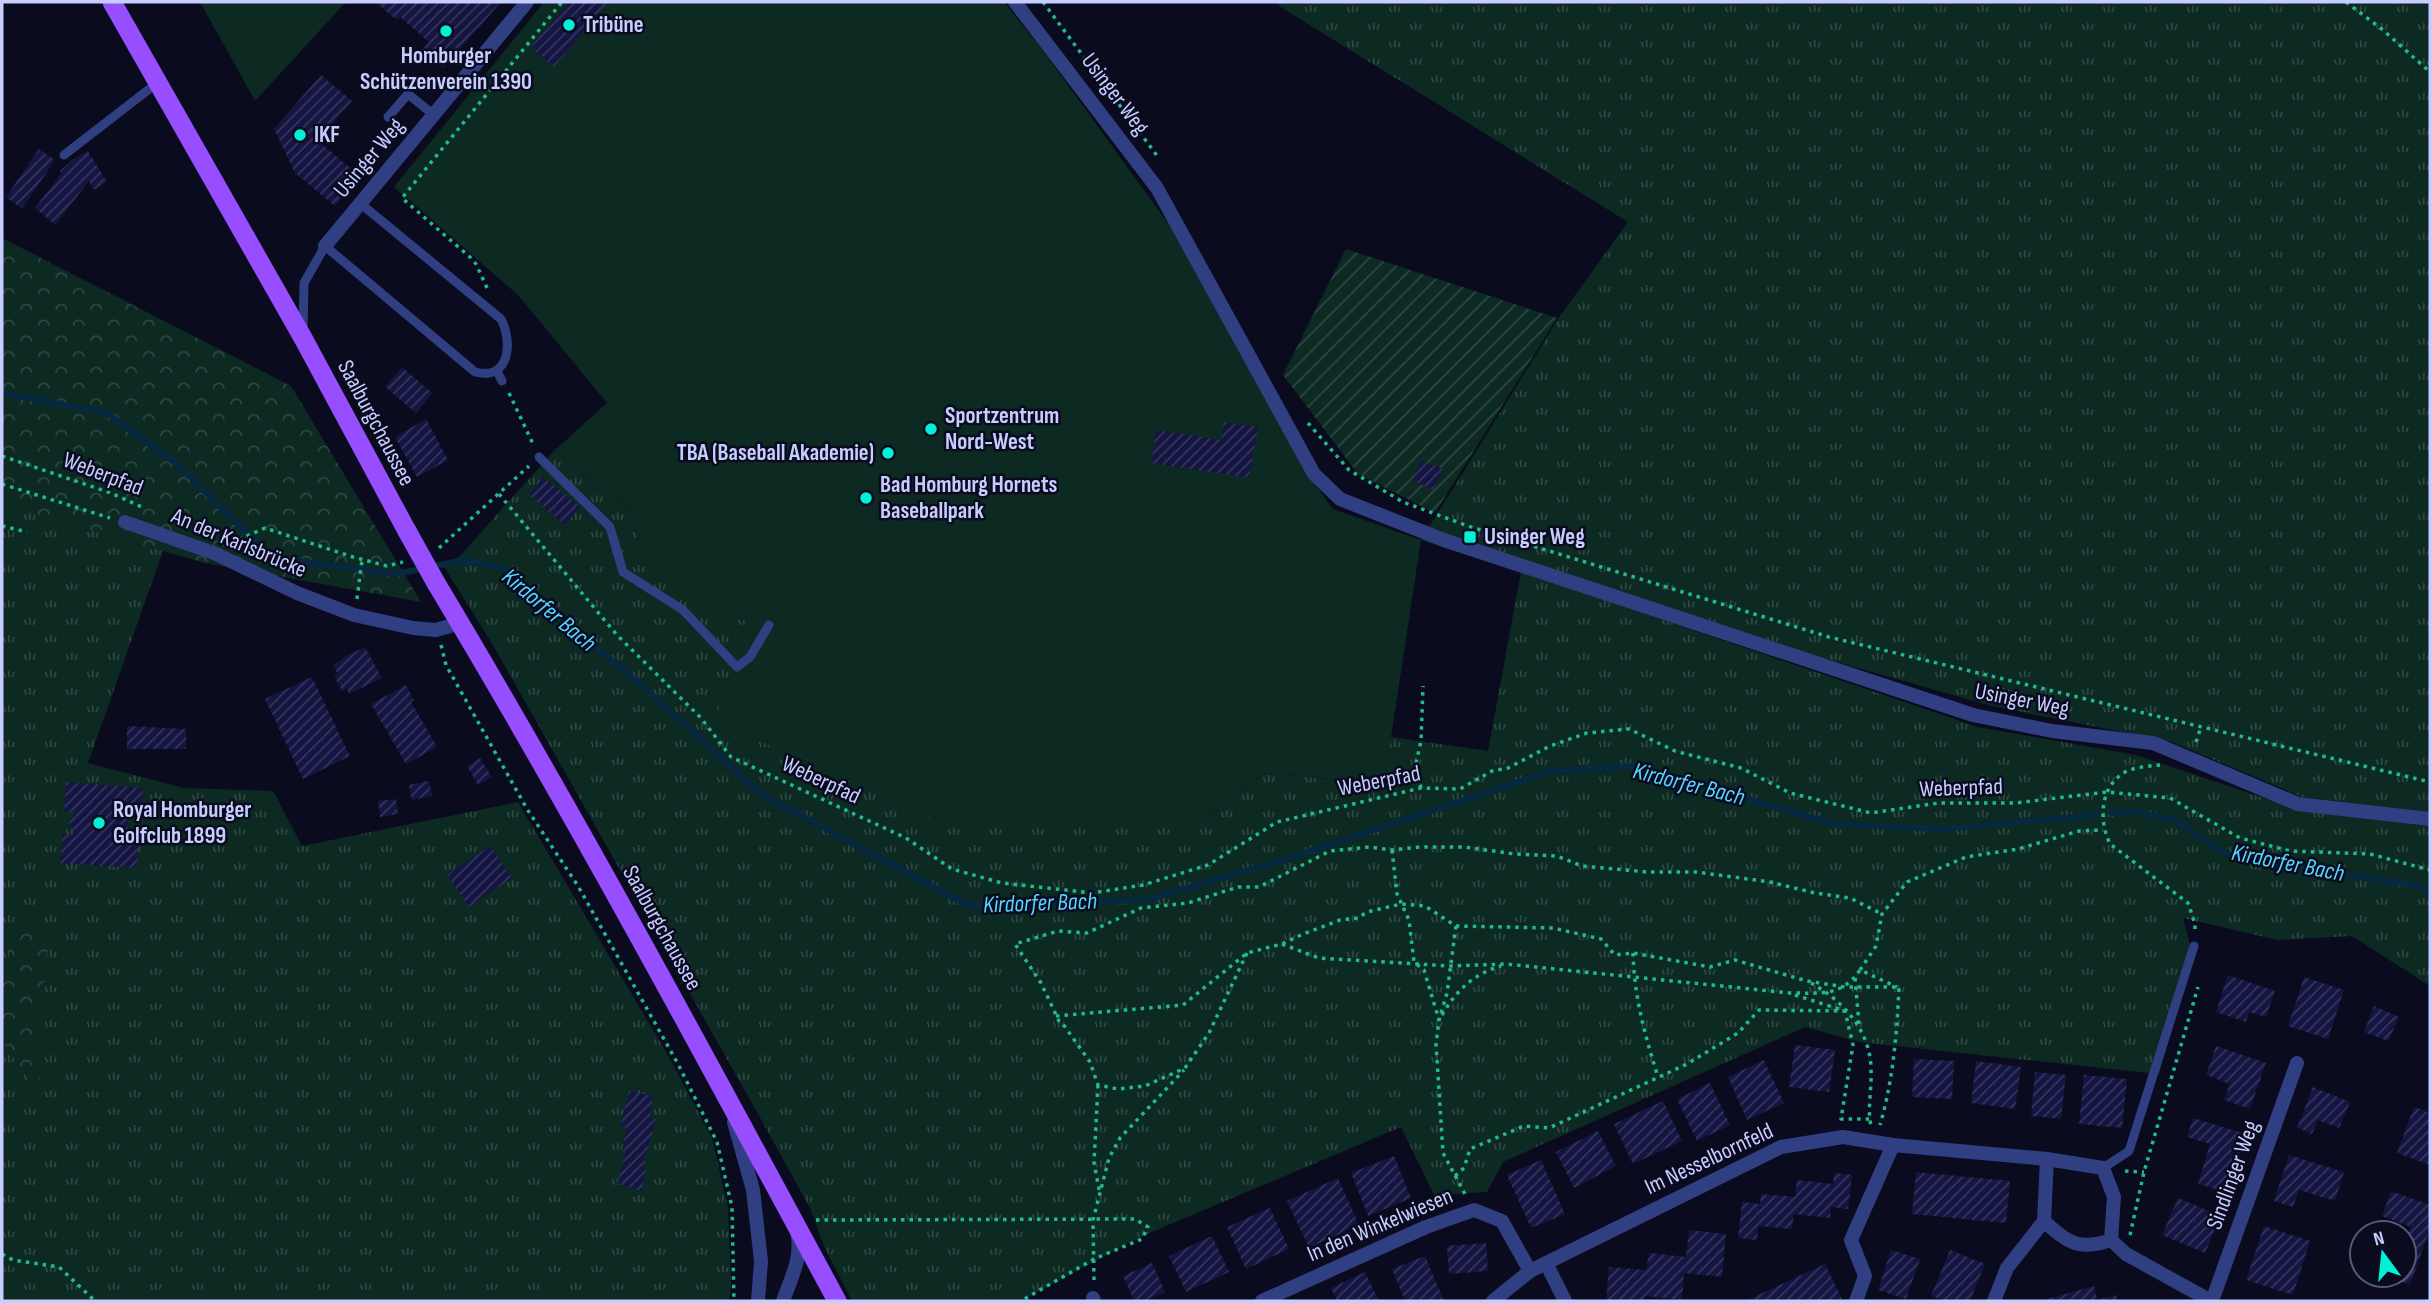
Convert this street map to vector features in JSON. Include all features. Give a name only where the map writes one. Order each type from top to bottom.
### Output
[{"type":"main road","name":"Saalburgchaussee","points":[[113,2],[303,338],[436,583],[591,849],[725,1090],[836,1301]]},
{"type":"street","name":"Usinger Weg","points":[[325,246],[527,2]]},
{"type":"street","name":"Usinger Weg","points":[[1016,2],[1157,188],[1314,474],[1340,499],[1444,540],[1973,715],[2052,731],[2153,743],[2298,804],[2430,819]]},
{"type":"street","name":"An der Karlsbrücke","points":[[125,522],[214,553],[297,593],[354,615],[413,628],[436,629],[460,623]]},
{"type":"street","name":"Sindlinger Weg","points":[[2211,1301],[2297,1063]]},
{"type":"street","points":[[725,1090],[753,1189],[761,1261],[758,1301]]},
{"type":"street","name":"Im Nesselbornfeld","points":[[1493,1301],[1530,1271],[1781,1147],[1843,1137],[2047,1159],[2103,1168]]},
{"type":"street","points":[[1856,1301],[1865,1276],[1851,1240],[1893,1144]]},
{"type":"street","points":[[1994,1301],[2007,1268],[2044,1222],[2047,1159]]},
{"type":"street","points":[[2103,1168],[2115,1197],[2111,1240]]},
{"type":"street","name":"In den Winkelwiesen","points":[[1262,1301],[1426,1227],[1474,1210],[1502,1221],[1530,1271]]},
{"type":"street","points":[[783,1301],[798,1261],[800,1246],[793,1220]]},
{"type":"street","points":[[2044,1222],[2064,1240],[2093,1246],[2111,1240]]},
{"type":"street","points":[[2111,1240],[2126,1254],[2211,1301]]},
{"type":"street","points":[[1546,1263],[1565,1301]]},
{"type":"lane","points":[[64,155],[157,83]]},
{"type":"lane","points":[[388,117],[408,94],[434,115]]},
{"type":"lane","points":[[303,338],[303,283],[325,246],[475,372],[484,374],[497,371],[503,363],[509,342],[501,319],[362,204]]},
{"type":"lane","points":[[497,371],[502,381]]},
{"type":"lane","points":[[539,457],[610,527],[623,572],[683,610],[737,667],[750,657],[769,625]]},
{"type":"lane","points":[[2103,1168],[2129,1151],[2194,946]]},
{"type":"path","points":[[402,198],[562,2]]},
{"type":"path","points":[[1043,2],[1166,167]]},
{"type":"path","points":[[2346,2],[2383,30],[2430,72]]},
{"type":"path","points":[[445,542],[539,457],[502,381]]},
{"type":"path","points":[[1306,422],[1349,470],[1404,502],[1468,526],[1829,637],[2430,782]]},
{"type":"path","name":"Weberpfad","points":[[2,456],[111,493],[155,513]]},
{"type":"path","points":[[2,484],[125,522]]},
{"type":"path","name":"Weberpfad","points":[[499,494],[617,635],[701,718],[731,757],[906,838],[952,869],[1002,883],[1092,893],[1143,885],[1208,865],[1278,822],[1421,788],[1460,789],[1492,771],[1508,768],[1550,746],[1575,737],[1587,733],[1629,729],[1675,751],[1741,768],[1790,793],[1871,813],[1939,803],[2015,803],[2107,792],[2170,798],[2240,838],[2290,851],[2371,854],[2430,870]]},
{"type":"path","points":[[2,526],[27,532]]},
{"type":"path","points":[[225,546],[265,528],[387,566]]},
{"type":"path","points":[[359,582],[362,559]]},
{"type":"path","points":[[436,629],[446,665],[527,809],[578,886],[678,1063],[717,1142],[732,1207],[734,1301]]},
{"type":"path","points":[[1421,788],[1416,763],[1421,741],[1423,686]]},
{"type":"path","points":[[2103,819],[2107,792],[2114,779],[2130,769],[2191,759],[2200,727]]},
{"type":"path","points":[[1845,988],[1877,946],[1882,914],[1907,882],[1966,857],[2018,849],[2079,831],[2103,830]]},
{"type":"path","points":[[1100,1195],[1094,1163],[1098,1085],[1090,1062],[1056,1016],[1041,983],[1015,944],[1058,931],[1087,933],[1141,908],[1188,903],[1238,887],[1259,887],[1331,851],[1369,847],[1392,850],[1465,847],[1557,856],[1582,866],[1647,872],[1696,872],[1770,882],[1850,898],[1882,914]]},
{"type":"path","points":[[1392,850],[1397,894],[1409,920],[1414,962],[1424,970],[1439,1020]]},
{"type":"path","points":[[1056,1016],[1183,1005],[1247,953],[1282,944],[1340,920],[1358,918],[1367,912],[1401,904],[1425,906],[1457,926],[1553,928],[1601,939],[1615,955],[1633,953],[1710,967],[1735,960],[1807,981],[1845,988]]},
{"type":"path","points":[[1457,926],[1436,1044],[1443,1153],[1474,1210]]},
{"type":"path","points":[[1282,944],[1319,958],[1450,966],[1506,964],[1790,993],[1828,993],[1856,987],[1899,987]]},
{"type":"path","points":[[1094,1259],[1093,1220],[1109,1158],[1120,1138],[1185,1068],[1209,1033],[1247,953]]},
{"type":"path","points":[[1633,953],[1642,1024],[1658,1077]]},
{"type":"path","points":[[1439,1020],[1455,993],[1487,970],[1506,964]]},
{"type":"path","points":[[1860,970],[1899,987]]},
{"type":"path","points":[[1855,978],[1860,1026],[1867,1042],[1871,1068],[1870,1119],[1875,1142]]},
{"type":"path","points":[[1807,981],[1828,993],[1860,1026]]},
{"type":"path","points":[[1875,1142],[1886,1103],[1897,1030],[1899,987]]},
{"type":"path","points":[[1790,993],[1845,1011]]},
{"type":"path","points":[[1455,1176],[1464,1168],[1470,1149],[1524,1126],[1549,1128],[1687,1064],[1738,1033],[1759,1010],[1845,1011]]},
{"type":"path","points":[[1845,1011],[1853,1045],[1841,1119],[1870,1119]]},
{"type":"path","points":[[1098,1085],[1118,1089],[1145,1086],[1185,1068]]},
{"type":"path","points":[[793,1220],[1135,1219],[1148,1227],[1142,1239],[1094,1259],[1021,1301]]},
{"type":"path","points":[[2,1254],[13,1260],[59,1266],[95,1301]]},
{"type":"green space","points":[[200,2],[346,2],[255,101]]},
{"type":"green space","name":"Sportzentrum Nord-West","points":[[544,2],[1004,2],[1041,48],[1175,233],[1304,469],[1333,509],[1421,540],[1384,784],[1265,773],[1198,823],[941,822],[715,721],[746,621],[692,595],[655,570],[641,548],[630,507],[554,451],[607,403],[518,295],[394,187]]},
{"type":"green space","points":[[1278,2],[2430,2],[2430,812],[2302,797],[2172,742],[1992,706],[1540,578],[1978,727],[2136,755],[2300,810],[2430,826],[2430,986],[2352,936],[2277,940],[2183,918],[2193,957],[2159,1074],[1859,1042],[1805,1027],[1503,1162],[1487,1192],[1434,1195],[1401,1127],[1140,1237],[1021,1301],[852,1301],[823,1244],[811,1210],[762,1121],[493,645],[443,565],[458,558],[554,451],[630,507],[639,540],[654,568],[692,595],[1198,823],[1265,773],[1383,784],[1391,737],[1488,751],[1521,572],[1421,540],[1560,316],[1628,222],[1279,6]]},
{"type":"green space","points":[[2,238],[291,386],[421,602],[205,563],[31,513],[2,502]]},
{"type":"green space","points":[[1346,249],[1557,318],[1435,513],[1358,474],[1283,375]]},
{"type":"green space","points":[[2,502],[163,551],[88,763],[184,788],[273,791],[302,846],[518,802],[669,1057],[712,1138],[728,1207],[731,1285],[729,1301],[2,1301]]},
{"type":"green space","points":[[17,923],[32,923],[49,931],[46,972],[34,1035],[40,1079],[30,1082],[5,1045],[2,1035],[2,982]]},
{"type":"building","name":"Homburger Schützenverein 1390","points":[[375,2],[501,2],[443,68],[422,50],[429,42],[400,17],[397,20]]},
{"type":"building","name":"Tribüne","points":[[569,2],[608,2],[554,67],[531,47]]},
{"type":"building","name":"IKF","points":[[321,75],[352,101],[318,141],[360,176],[335,206],[295,173],[274,129]]},
{"type":"building","points":[[39,149],[55,160],[22,209],[6,197]]},
{"type":"building","points":[[88,151],[107,182],[94,190],[89,181],[55,225],[35,208],[61,174],[60,171]]},
{"type":"building","points":[[402,367],[432,393],[416,413],[385,387]]},
{"type":"building","points":[[426,419],[448,460],[417,477],[395,437]]},
{"type":"building","points":[[1224,422],[1258,427],[1249,478],[1151,463],[1156,430],[1221,440]]},
{"type":"building","points":[[1421,460],[1443,469],[1433,490],[1412,480]]},
{"type":"building","points":[[543,477],[580,507],[565,525],[529,495]]},
{"type":"building","points":[[365,647],[382,678],[349,694],[347,689],[342,691],[334,676],[338,674],[333,665]]},
{"type":"building","points":[[312,677],[350,756],[303,779],[265,699]]},
{"type":"building","points":[[406,685],[414,700],[411,702],[437,747],[406,764],[371,704]]},
{"type":"building","points":[[127,726],[186,729],[186,749],[127,749]]},
{"type":"building","points":[[480,758],[492,777],[478,785],[467,766]]},
{"type":"building","points":[[429,781],[432,796],[412,800],[409,785]]},
{"type":"building","name":"Royal Homburger Golfclub 1899","points":[[66,782],[143,788],[141,818],[128,817],[127,838],[139,839],[137,868],[60,863],[63,834],[73,835],[74,829],[69,828],[74,812],[64,812]]},
{"type":"building","points":[[396,799],[398,814],[380,817],[378,801]]},
{"type":"building","points":[[490,846],[512,878],[469,907],[447,875]]},
{"type":"building","points":[[2228,975],[2275,991],[2266,1017],[2249,1012],[2246,1022],[2216,1012]]},
{"type":"building","points":[[2304,977],[2344,990],[2328,1039],[2288,1026]]},
{"type":"building","points":[[2374,1006],[2399,1017],[2388,1041],[2364,1032]]},
{"type":"building","points":[[1795,1045],[1835,1050],[1829,1092],[1789,1087]]},
{"type":"building","points":[[2216,1046],[2266,1063],[2250,1109],[2224,1100],[2230,1084],[2206,1075]]},
{"type":"building","points":[[1914,1059],[1954,1061],[1952,1099],[1912,1097]]},
{"type":"building","points":[[1764,1060],[1784,1103],[1747,1120],[1728,1077]]},
{"type":"building","points":[[1976,1061],[2021,1067],[2015,1109],[1971,1103]]},
{"type":"building","points":[[2035,1072],[2066,1075],[2061,1119],[2031,1116]]},
{"type":"building","points":[[2084,1075],[2127,1079],[2122,1128],[2079,1124]]},
{"type":"building","points":[[1710,1083],[1730,1125],[1697,1141],[1677,1099]]},
{"type":"building","points":[[2313,1087],[2350,1102],[2339,1128],[2318,1120],[2312,1134],[2297,1128]]},
{"type":"building","points":[[629,1091],[653,1096],[649,1118],[656,1119],[643,1167],[646,1167],[642,1191],[617,1184],[626,1152],[622,1150],[627,1128],[620,1127]]},
{"type":"building","points":[[1663,1101],[1682,1141],[1633,1164],[1614,1124]]},
{"type":"building","points":[[2414,1107],[2430,1113],[2430,1165],[2397,1153]]},
{"type":"building","points":[[2193,1118],[2246,1134],[2228,1193],[2198,1184],[2210,1144],[2187,1137]]},
{"type":"building","points":[[1598,1131],[1616,1166],[1574,1188],[1556,1152]]},
{"type":"building","points":[[2289,1155],[2344,1172],[2335,1201],[2299,1190],[2293,1207],[2274,1201]]},
{"type":"building","points":[[1394,1156],[1411,1198],[1368,1216],[1351,1173]]},
{"type":"building","points":[[1541,1160],[1565,1214],[1531,1228],[1507,1175]]},
{"type":"building","points":[[1916,1172],[2010,1181],[2006,1223],[1912,1214]]},
{"type":"building","points":[[1834,1173],[1852,1175],[1848,1209],[1831,1207],[1830,1218],[1794,1214],[1792,1229],[1758,1226],[1757,1240],[1738,1238],[1742,1202],[1760,1204],[1761,1194],[1795,1197],[1797,1180],[1833,1184]]},
{"type":"building","points":[[1338,1178],[1359,1225],[1309,1248],[1287,1201]]},
{"type":"building","points":[[2391,1191],[2430,1205],[2430,1229],[2418,1263],[2418,1219],[2390,1219],[2382,1216]]},
{"type":"building","points":[[2178,1198],[2221,1216],[2205,1253],[2162,1235]]},
{"type":"building","points":[[1270,1208],[1289,1249],[1246,1269],[1227,1227]]},
{"type":"building","points":[[2264,1226],[2310,1241],[2293,1295],[2246,1280]]},
{"type":"building","points":[[1689,1230],[1726,1234],[1722,1277],[1684,1273],[1682,1300],[1645,1296],[1644,1301],[1606,1301],[1609,1267],[1646,1270],[1649,1253],[1686,1257]]},
{"type":"building","points":[[1212,1236],[1229,1272],[1186,1292],[1169,1256]]},
{"type":"building","points":[[1486,1243],[1488,1271],[1449,1274],[1447,1246]]},
{"type":"building","points":[[1891,1250],[1920,1259],[1906,1299],[1878,1290]]},
{"type":"building","points":[[1950,1250],[1985,1264],[1970,1301],[1945,1301],[1931,1296]]},
{"type":"building","points":[[1425,1256],[1444,1301],[1405,1301],[1392,1269]]},
{"type":"building","points":[[1152,1263],[1165,1292],[1144,1301],[1134,1301],[1123,1276]]},
{"type":"building","points":[[1825,1264],[1842,1299],[1838,1301],[1745,1301]]},
{"type":"building","points":[[1365,1272],[1379,1301],[1337,1301],[1331,1288]]},
{"type":"building","points":[[2094,1286],[2097,1300],[2116,1295],[2118,1301],[2040,1301]]},
{"type":"waterway","name":"Kirdorfer Bach","points":[[2,393],[107,413],[177,464],[272,558],[396,574],[464,560],[504,568],[649,692],[761,794],[967,905],[1146,900],[1277,862],[1551,771],[1635,766],[1834,824],[1943,829],[2096,815]]},
{"type":"waterway","name":"Kirdorfer Bach","points":[[2111,813],[2134,811],[2174,820],[2228,855],[2418,886],[2430,893]]},
{"type":"place","name":"Tribüne","points":[[569,25]]},
{"type":"place","name":"Homburger Schützenverein 1390","points":[[446,31]]},
{"type":"place","name":"IKF","points":[[300,135]]},
{"type":"place","name":"Sportzentrum Nord-West","points":[[931,429]]},
{"type":"place","name":"TBA (Baseball Akademie)","points":[[888,453]]},
{"type":"place","name":"Bad Homburg Hornets Baseballpark","points":[[866,498]]},
{"type":"place","name":"Usinger Weg","points":[[1470,537]]},
{"type":"place","name":"Royal Homburger Golfclub 1899","points":[[99,823]]}]
